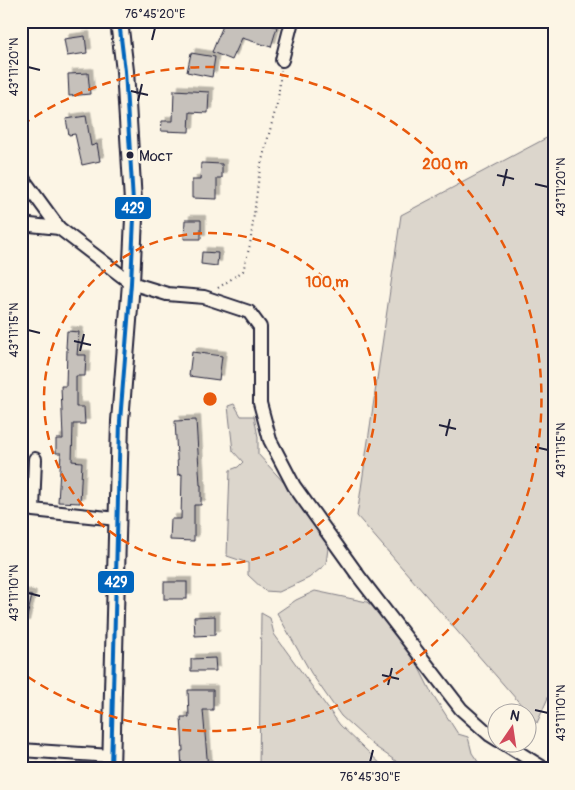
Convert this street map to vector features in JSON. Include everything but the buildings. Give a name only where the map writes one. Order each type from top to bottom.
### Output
[{"type":"main road","points":[[111,763],[120,421],[134,218],[119,21]]},
{"type":"street","points":[[282,60],[292,21]]},
{"type":"street","points":[[21,176],[59,228],[131,283],[167,294],[204,297],[249,312],[260,327],[260,403],[270,440],[294,486],[360,578],[461,709],[488,733]]},
{"type":"street","points":[[21,224],[59,228]]},
{"type":"street","points":[[35,459],[33,510],[117,520]]},
{"type":"street","points":[[21,750],[111,763]]},
{"type":"street","points":[[518,752],[545,769]]},
{"type":"path","points":[[204,297],[243,271],[250,245],[260,168],[278,100],[282,60]]},
{"type":"shaded area","points":[[554,134],[554,684],[538,721],[538,702],[519,702],[357,516],[401,215]]},
{"type":"shaded area","points":[[234,404],[241,416],[254,416],[258,437],[258,454],[322,525],[328,548],[326,564],[309,578],[279,592],[265,591],[248,575],[248,563],[227,556],[230,470],[238,467],[243,462],[233,451],[228,406]]},
{"type":"shaded area","points":[[315,591],[367,602],[379,612],[417,664],[430,690],[458,734],[468,737],[472,753],[483,769],[407,769],[373,745],[341,716],[311,673],[277,613],[296,600]]},
{"type":"shaded area","points":[[261,613],[270,618],[274,634],[340,725],[386,769],[259,769]]},
{"type":"transit line","name":"429","points":[[111,769],[120,421],[134,218],[125,71],[119,21]]},
{"type":"place","name":"Мост","points":[[130,155]]}]
